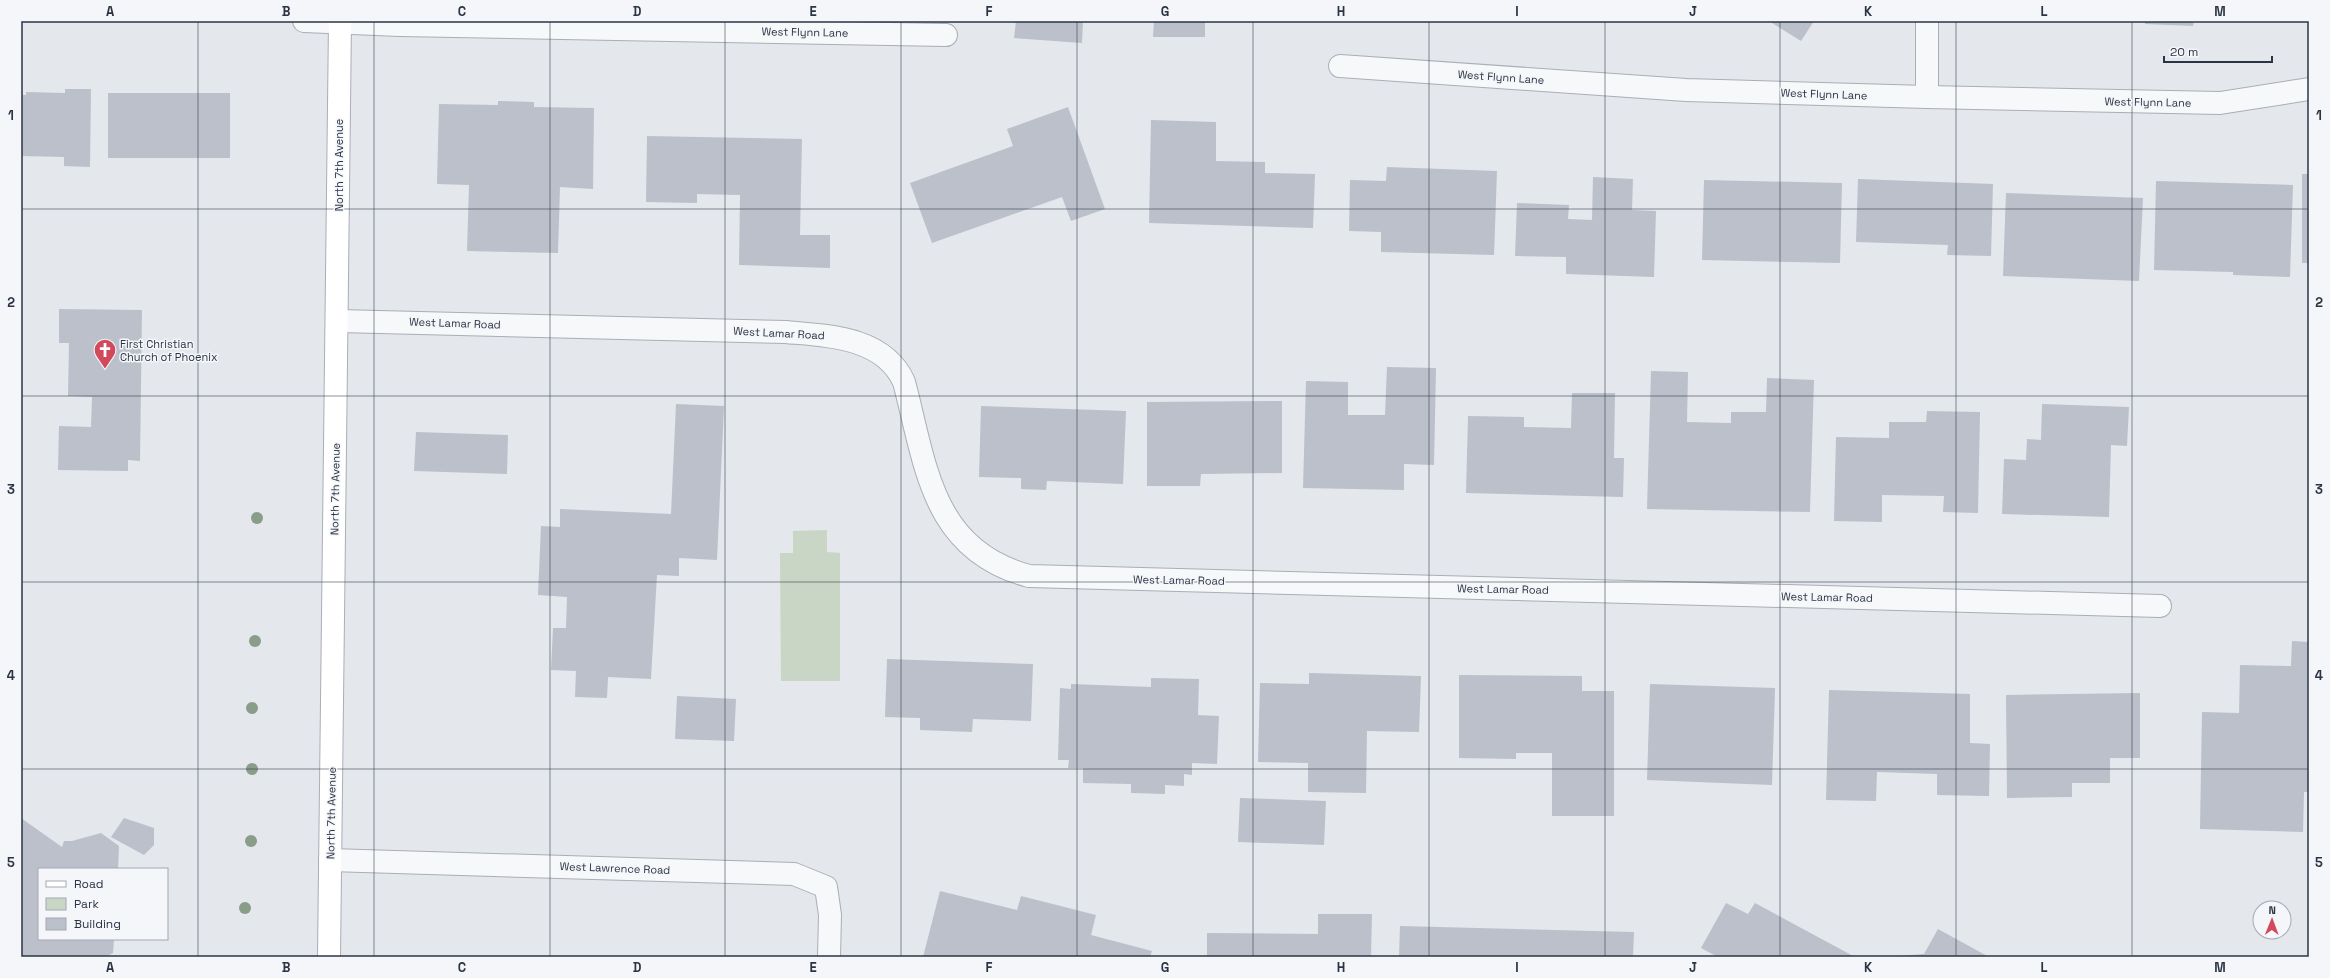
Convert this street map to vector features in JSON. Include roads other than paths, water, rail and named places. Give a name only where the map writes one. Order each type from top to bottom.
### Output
[{"type":"main road","name":"North 7th Avenue","points":[[329,957],[338,321],[340,22]]},
{"type":"street","name":"West Flynn Lane","points":[[304,21],[946,35]]},
{"type":"street","points":[[1927,21],[1927,97]]},
{"type":"street","name":"West Flynn Lane","points":[[1340,66],[1686,90],[1927,97],[2220,103],[2309,89]]},
{"type":"street","name":"West Lamar Road","points":[[338,321],[786,332],[832,336],[854,342],[881,352],[898,368],[904,382],[934,492],[943,513],[952,526],[982,556],[1000,566],[1029,576],[2160,606]]},
{"type":"street","name":"West Lawrence Road","points":[[330,860],[794,874],[826,888],[830,915],[829,957]]},
{"type":"place","name":"First Christian Church of Phoenix","points":[[105,370]]}]
